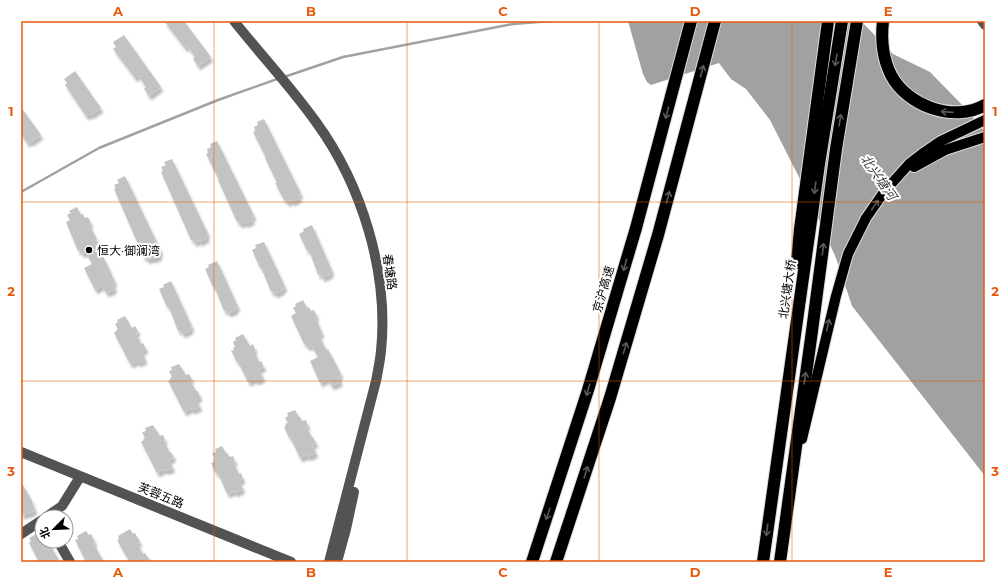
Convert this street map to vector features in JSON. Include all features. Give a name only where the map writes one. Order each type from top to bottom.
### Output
[{"type":"highway","name":"京沪高速","points":[[532,562],[588,390],[636,228],[691,21]]},
{"type":"highway","points":[[556,562],[610,398],[658,235],[715,21]]},
{"type":"highway","points":[[771,497],[800,229],[828,21]]},
{"type":"highway","points":[[825,50],[832,21]]},
{"type":"highway","name":"北兴塘大桥","points":[[763,562],[818,172],[842,21]]},
{"type":"highway","points":[[780,562],[836,149],[857,21]]},
{"type":"highway","points":[[883,21],[882,39],[884,59],[892,76],[905,92],[921,104],[939,111],[962,113],[985,105]]},
{"type":"main road","points":[[788,500],[828,324],[848,254],[866,218],[884,192],[909,164],[941,142],[985,120]]},
{"type":"main road","points":[[899,176],[924,160],[945,150],[985,137]]},
{"type":"street","name":"春塘路","points":[[234,21],[329,132],[350,170],[372,229],[378,250],[384,293],[386,329],[383,365],[374,412],[337,562]]},
{"type":"street","name":"春塘路","points":[[239,21],[272,65]]},
{"type":"street","points":[[982,21],[985,25]]},
{"type":"street","name":"春塘路","points":[[291,87],[317,122],[337,154],[353,188],[375,253],[380,292],[382,320],[381,351],[376,381],[329,562]]},
{"type":"street","name":"芙蓉五路","points":[[21,452],[291,562]]},
{"type":"street","points":[[58,509],[62,506],[80,477]]},
{"type":"street","points":[[21,534],[34,525]]},
{"type":"street","points":[[63,549],[70,562]]},
{"type":"water","name":"北兴塘河","points":[[628,21],[861,21],[893,54],[930,72],[968,111],[985,132],[985,476],[852,306],[836,258],[804,187],[770,120],[746,89],[731,79],[719,63],[651,85],[647,82],[643,74]]},
{"type":"building","points":[[164,21],[184,21],[211,57],[198,66],[193,59],[195,57],[187,46],[185,48]]},
{"type":"building","points":[[124,35],[161,87],[149,96],[144,89],[146,87],[138,75],[135,78],[113,49],[116,47],[113,42]]},
{"type":"building","points":[[75,71],[101,108],[91,115],[86,116],[65,85],[67,83],[64,79]]},
{"type":"building","points":[[21,107],[41,135],[27,143],[21,134]]},
{"type":"building","points":[[264,119],[301,194],[298,195],[300,198],[292,202],[291,200],[287,203],[285,199],[284,200],[253,132],[255,131],[254,127],[258,125],[257,122]]},
{"type":"building","points":[[217,141],[254,216],[251,217],[253,220],[245,224],[245,222],[240,224],[238,221],[237,222],[206,154],[208,153],[207,149],[211,147],[210,144]]},
{"type":"building","points":[[172,159],[208,234],[206,235],[207,238],[200,242],[199,240],[194,243],[193,239],[191,240],[161,172],[163,171],[161,167],[166,165],[164,162]]},
{"type":"building","points":[[125,176],[161,251],[159,252],[160,256],[153,259],[147,260],[146,257],[144,258],[114,189],[116,188],[114,185],[119,183],[117,180]]},
{"type":"building","name":"恒大·御澜湾","points":[[77,207],[81,215],[83,214],[85,218],[88,217],[91,223],[89,224],[97,240],[93,241],[101,257],[103,256],[115,282],[113,282],[113,285],[115,289],[106,293],[102,286],[95,290],[84,268],[92,264],[86,252],[82,254],[80,250],[78,251],[66,222],[70,220],[67,215],[71,213],[69,211]]},
{"type":"building","points":[[312,225],[332,271],[330,272],[331,274],[322,278],[321,274],[318,275],[309,250],[307,251],[299,234],[304,231],[303,229]]},
{"type":"building","points":[[264,242],[285,287],[282,289],[283,290],[275,294],[273,291],[271,292],[252,250],[256,248],[255,245]]},
{"type":"building","points":[[217,261],[238,307],[235,308],[236,310],[228,313],[226,310],[224,311],[205,269],[209,267],[208,265]]},
{"type":"building","points":[[171,281],[192,327],[190,328],[191,330],[182,334],[181,330],[178,331],[169,307],[167,307],[159,289]]},
{"type":"building","points":[[303,300],[307,308],[309,307],[311,311],[314,310],[317,316],[315,317],[322,333],[319,335],[326,350],[328,349],[341,374],[339,375],[340,382],[332,386],[327,379],[320,383],[310,361],[318,357],[311,345],[307,347],[306,343],[304,344],[291,316],[296,313],[293,308],[296,306],[295,304]]},
{"type":"building","points":[[125,316],[132,328],[135,326],[138,331],[136,333],[141,344],[143,343],[146,349],[142,351],[145,360],[138,363],[137,361],[130,364],[114,333],[118,329],[115,324],[118,322],[117,320]]},
{"type":"building","points":[[243,334],[250,346],[253,344],[255,349],[254,351],[259,362],[261,361],[264,367],[259,369],[263,378],[256,381],[255,379],[248,382],[231,351],[234,350],[233,348],[235,347],[233,342],[236,340],[235,338]]},
{"type":"building","points":[[179,364],[186,375],[189,374],[192,379],[190,380],[196,391],[198,391],[200,397],[196,399],[200,407],[192,410],[191,408],[184,412],[168,381],[172,377],[169,371],[172,370],[171,367]]},
{"type":"building","points":[[295,410],[302,421],[306,420],[308,425],[306,426],[316,443],[312,445],[316,453],[308,457],[307,455],[300,458],[284,427],[286,426],[285,424],[288,423],[285,418],[288,416],[287,413]]},
{"type":"building","points":[[153,425],[160,436],[163,435],[169,452],[171,452],[174,457],[169,460],[173,468],[166,471],[165,469],[157,473],[141,442],[145,438],[142,432],[146,431],[145,428]]},
{"type":"building","points":[[222,446],[230,457],[233,456],[235,461],[233,462],[239,474],[241,473],[243,479],[239,481],[243,489],[235,493],[234,491],[227,494],[218,473],[216,474],[211,463],[214,462],[213,460],[215,459],[212,453],[216,452],[215,449]]},
{"type":"building","points":[[21,482],[31,499],[35,509],[30,513],[21,515]]},
{"type":"building","points":[[130,529],[133,534],[135,533],[140,542],[137,543],[143,554],[145,553],[151,562],[130,562],[126,556],[117,540],[119,539],[118,536]]},
{"type":"building","points":[[86,531],[89,535],[91,534],[95,542],[93,543],[104,562],[86,562],[75,540],[78,539],[77,536]]},
{"type":"building","points":[[34,535],[34,549],[53,549],[60,562],[39,562],[29,543],[31,541],[29,538]]},
{"type":"waterway","points":[[284,77],[343,57],[513,24],[551,21]]},
{"type":"waterway","points":[[21,192],[99,148],[218,100],[280,78]]},
{"type":"place","name":"恒大·御澜湾","points":[[89,250]]}]
